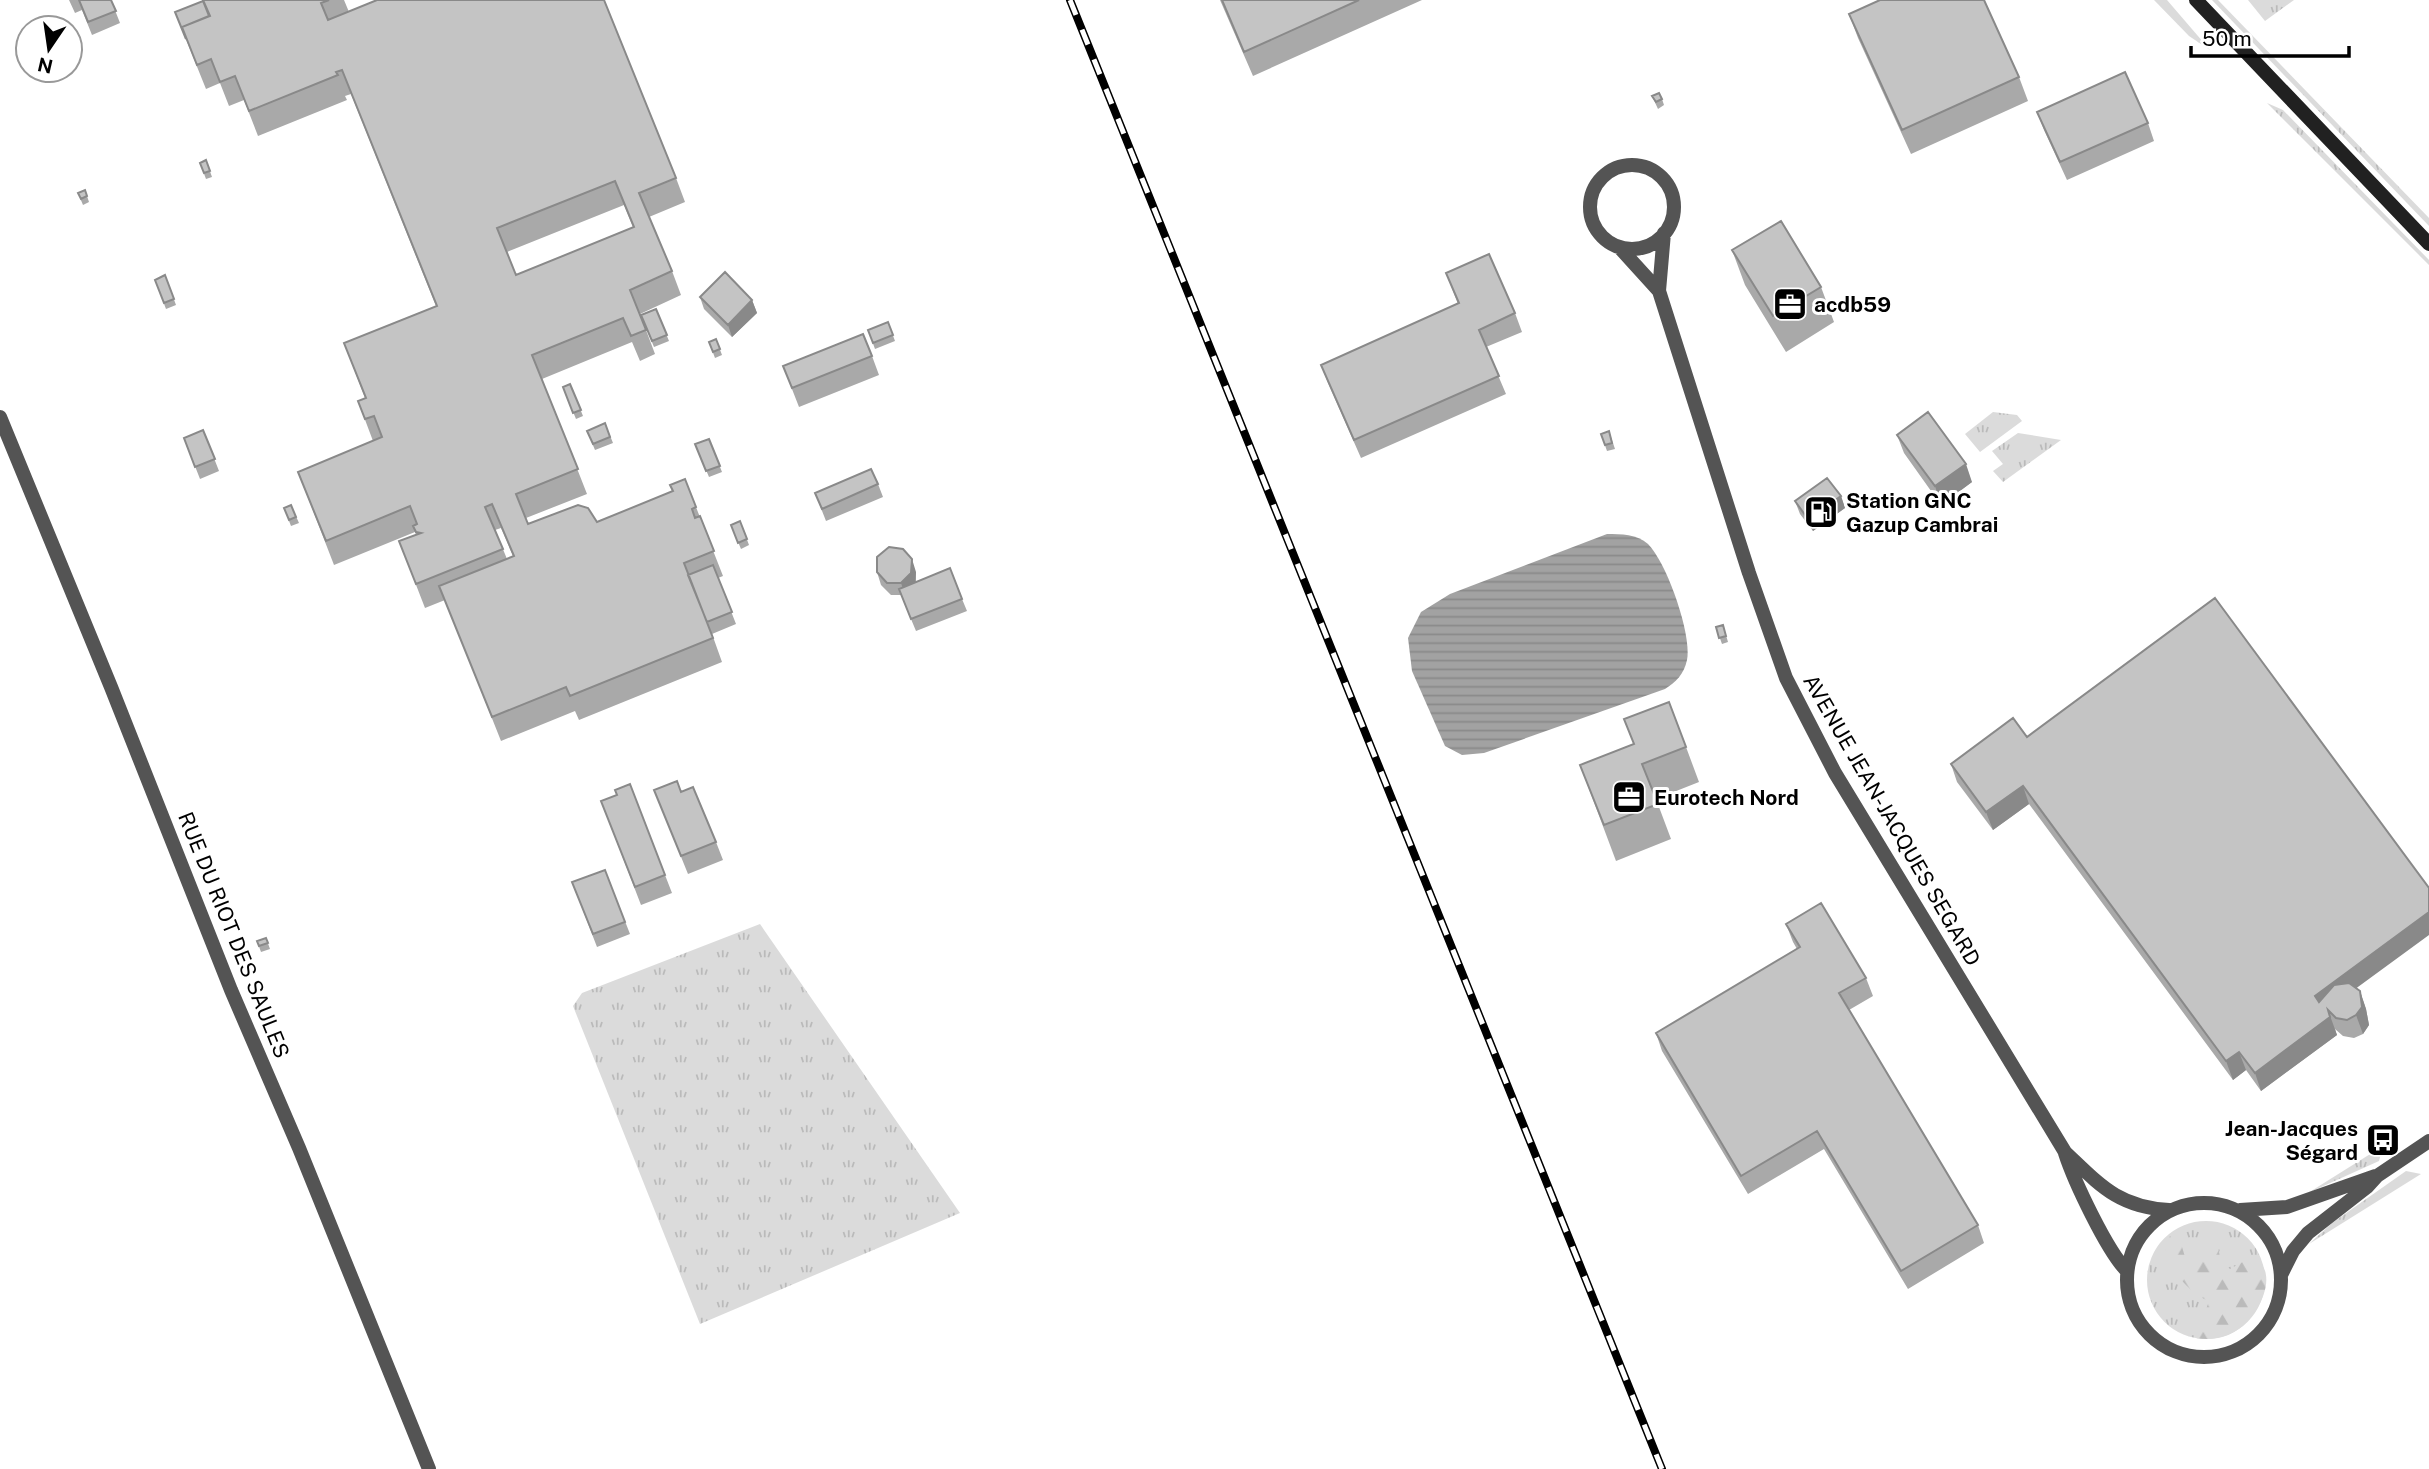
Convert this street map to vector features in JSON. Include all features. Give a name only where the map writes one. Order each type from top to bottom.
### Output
[{"type":"main road","points":[[2196,0],[2429,244]]},
{"type":"street","points":[[1620,167],[1645,167],[1656,173],[1669,186],[1674,211],[1664,233],[1644,247],[1619,247],[1599,233],[1590,209],[1593,191],[1600,180],[1620,167]]},
{"type":"street","name":"AVENUE JEAN-JACQUES SEGARD","points":[[1664,233],[1659,291],[1749,573],[1798,705],[1835,773],[2065,1152],[2078,1185],[2117,1261],[2127,1271]]},
{"type":"street","name":"AVENUE JEAN-JACQUES SEGARD","points":[[1619,247],[1659,291]]},
{"type":"street","name":"RUE DU RIOT DES SAULES","points":[[0,417],[231,990],[299,1148],[429,1469]]},
{"type":"street","points":[[2377,1175],[2367,1187],[2308,1233],[2293,1251],[2282,1273],[2278,1303],[2264,1330],[2235,1352],[2199,1357],[2165,1347],[2145,1329],[2131,1306],[2127,1271],[2131,1252],[2153,1221],[2169,1210],[2203,1202],[2238,1210],[2262,1211],[2287,1207],[2377,1175],[2429,1141]]},
{"type":"street","name":"AVENUE JEAN-JACQUES SEGARD","points":[[2065,1152],[2118,1198],[2145,1209],[2169,1210]]},
{"type":"street","points":[[2238,1210],[2255,1221],[2268,1236],[2278,1254],[2282,1273]]},
{"type":"green space","points":[[2154,0],[2167,0],[2210,50],[2189,36]]},
{"type":"green space","points":[[2212,0],[2218,0],[2429,218],[2429,226]]},
{"type":"green space","points":[[2248,0],[2294,0],[2265,21]]},
{"type":"green space","points":[[2267,103],[2283,110],[2429,260],[2429,265]]},
{"type":"green space","points":[[1993,412],[2017,415],[2022,421],[1980,452],[1965,434]]},
{"type":"green space","points":[[2018,433],[2061,440],[2003,482],[1993,471],[2003,464],[1992,451]]},
{"type":"green space","points":[[760,924],[960,1213],[700,1324],[573,1006],[582,993]]},
{"type":"green space","points":[[2383,1146],[2379,1161],[2308,1193]]},
{"type":"green space","points":[[2406,1171],[2421,1174],[2309,1244],[2332,1223]]},
{"type":"green space","points":[[2206,1221],[2229,1225],[2248,1238],[2261,1257],[2265,1280],[2261,1303],[2248,1322],[2229,1335],[2206,1339],[2183,1335],[2164,1322],[2151,1303],[2147,1280],[2151,1257],[2164,1238],[2183,1225]]},
{"type":"green space","points":[[2170,1236],[2180,1240],[2185,1257],[2195,1262],[2206,1256],[2205,1249],[2210,1240],[2217,1242],[2221,1262],[2230,1269],[2253,1256],[2262,1264],[2266,1274],[2263,1296],[2250,1318],[2234,1332],[2220,1338],[2196,1338],[2209,1301],[2188,1287],[2174,1271],[2165,1246]]},
{"type":"shaded area","points":[[1607,534],[1639,538],[1648,544],[1663,567],[1686,634],[1687,660],[1679,677],[1665,689],[1484,753],[1462,755],[1445,746],[1412,671],[1408,638],[1421,612],[1450,594]]},
{"type":"building","points":[[79,0],[111,0],[116,11],[88,22]]},
{"type":"building","points":[[203,0],[329,0],[321,3],[328,20],[377,0],[604,0],[676,178],[639,193],[672,271],[630,290],[646,330],[631,336],[623,318],[532,355],[578,469],[516,494],[528,524],[578,505],[588,508],[597,522],[673,491],[670,485],[685,479],[696,507],[692,509],[695,518],[700,516],[714,551],[684,563],[713,638],[570,696],[566,687],[492,717],[439,586],[514,556],[492,504],[485,507],[503,549],[416,584],[399,541],[421,533],[416,532],[413,526],[417,524],[410,506],[326,541],[298,472],[382,437],[374,416],[365,419],[358,401],[366,398],[344,343],[437,306],[342,70],[336,72],[338,75],[249,111],[235,76],[220,82],[211,59],[197,65],[182,27],[210,16]],"holes":[[[615,181],[634,227],[516,275],[497,228]]]},
{"type":"building","points":[[1222,0],[1359,0],[1244,52]]},
{"type":"building","points":[[1880,0],[1984,0],[2019,77],[1902,130],[1849,14]]},
{"type":"building","points":[[203,1],[209,16],[182,27],[186,39],[175,12]]},
{"type":"building","points":[[2125,72],[2148,123],[2060,162],[2037,112]]},
{"type":"building","points":[[1659,93],[1662,99],[1656,102],[1652,96]]},
{"type":"building","points":[[206,160],[210,171],[204,173],[200,163]]},
{"type":"building","points":[[85,190],[87,196],[81,199],[78,193]]},
{"type":"building","points":[[1781,221],[1821,287],[1773,316],[1732,250]]},
{"type":"building","points":[[1489,254],[1515,313],[1479,330],[1499,376],[1354,440],[1321,365],[1459,303],[1446,273]]},
{"type":"building","points":[[725,272],[752,300],[728,325],[700,297]]},
{"type":"building","points":[[165,275],[174,299],[164,303],[155,280]]},
{"type":"building","points":[[656,309],[667,335],[652,341],[641,315]]},
{"type":"building","points":[[888,322],[893,335],[873,343],[868,330]]},
{"type":"building","points":[[863,334],[872,356],[792,388],[783,366]]},
{"type":"building","points":[[716,339],[720,349],[713,352],[709,342]]},
{"type":"building","points":[[570,384],[581,410],[573,413],[563,387]]},
{"type":"building","points":[[1928,412],[1966,464],[1935,486],[1897,435]]},
{"type":"building","points":[[605,423],[610,437],[593,444],[587,431]]},
{"type":"building","points":[[203,430],[215,459],[195,467],[184,438]]},
{"type":"building","points":[[1609,431],[1612,443],[1605,445],[1601,434]]},
{"type":"building","points":[[709,439],[720,466],[706,471],[695,444]]},
{"type":"building","points":[[871,469],[878,484],[822,509],[815,493]]},
{"type":"building","points":[[1827,478],[1841,496],[1808,519],[1795,501]]},
{"type":"building","points":[[291,505],[296,517],[289,520],[284,508]]},
{"type":"building","points":[[740,521],[747,539],[738,543],[731,525]]},
{"type":"building","points":[[889,547],[903,549],[912,559],[911,573],[901,583],[887,583],[877,572],[877,557]]},
{"type":"building","points":[[713,565],[732,612],[707,622],[688,575]]},
{"type":"building","points":[[950,568],[962,599],[911,619],[899,589]]},
{"type":"building","points":[[2215,598],[2429,888],[2429,912],[2315,996],[2319,1002],[2334,985],[2349,983],[2360,991],[2362,1007],[2356,1015],[2347,1020],[2336,1018],[2328,1010],[2330,1017],[2255,1073],[2239,1052],[2226,1061],[2023,786],[1986,812],[1951,764],[2013,718],[2027,737]]},
{"type":"building","points":[[1723,625],[1726,636],[1719,638],[1716,627]]},
{"type":"building","points":[[1669,702],[1686,747],[1642,764],[1658,804],[1604,825],[1580,765],[1634,744],[1624,719]]},
{"type":"building","points":[[677,781],[681,792],[693,787],[716,842],[681,856],[654,790]]},
{"type":"building","points":[[630,784],[665,875],[635,887],[601,801],[617,795],[615,790]]},
{"type":"building","points":[[605,870],[625,922],[593,934],[572,882]]},
{"type":"building","points":[[1821,903],[1866,978],[1839,993],[1978,1225],[1901,1271],[1817,1131],[1741,1176],[1656,1033],[1800,947],[1786,924]]},
{"type":"building","points":[[266,938],[268,943],[259,946],[257,941]]},
{"type":"railway","points":[[1070,0],[1662,1469]]},
{"type":"place","name":"acdb59","points":[[1790,304]]},
{"type":"place","name":"Station GNC Gazup Cambrai","points":[[1821,512]]},
{"type":"place","name":"Eurotech Nord","points":[[1629,797]]},
{"type":"place","name":"Jean-Jacques Ségard","points":[[2383,1140]]}]
